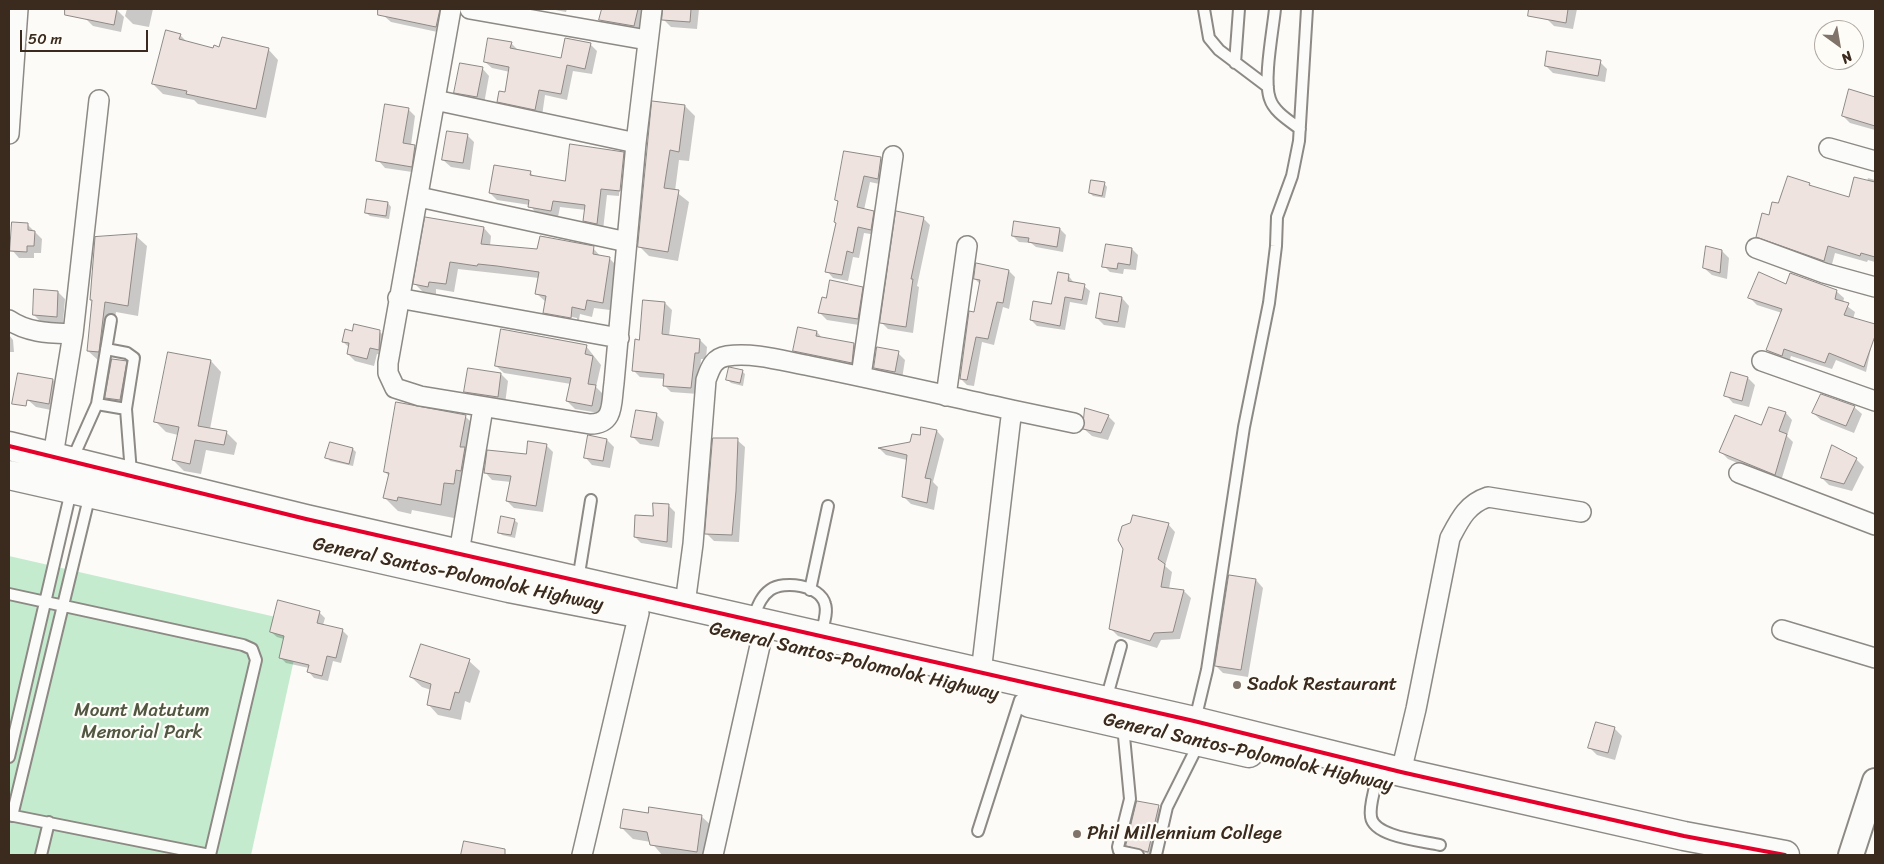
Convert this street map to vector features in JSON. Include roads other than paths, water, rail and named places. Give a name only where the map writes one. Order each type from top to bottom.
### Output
[{"type":"highway","points":[[9,446],[306,519],[685,604],[756,630],[821,636],[1106,700],[1197,731],[1389,777],[1786,855]]},
{"type":"highway","name":"General Santos-Polomolok Highway","points":[[9,475],[490,584],[639,613],[756,630],[1122,725],[1197,731]]},
{"type":"highway","name":"General Santos-Polomolok Highway","points":[[1389,777],[1697,855]]},
{"type":"street","points":[[9,134],[18,9]]},
{"type":"street","points":[[450,9],[419,197],[398,298],[388,363],[391,382],[395,388],[405,393],[482,408],[590,424],[603,422],[610,410],[619,338],[636,143],[652,9]]},
{"type":"street","points":[[470,9],[648,40]]},
{"type":"street","points":[[62,458],[98,100]]},
{"type":"street","points":[[435,100],[636,143]]},
{"type":"street","points":[[1830,148],[1875,161]]},
{"type":"street","points":[[861,376],[893,156]]},
{"type":"street","points":[[419,197],[627,242]]},
{"type":"street","points":[[946,396],[967,246]]},
{"type":"street","points":[[1756,248],[1824,273],[1875,287]]},
{"type":"street","points":[[398,298],[619,338]]},
{"type":"street","points":[[9,320],[21,328],[40,332],[73,334]]},
{"type":"street","points":[[685,604],[693,544],[706,380],[714,362],[727,356],[760,356],[861,376],[1074,423]]},
{"type":"street","points":[[1762,361],[1875,401]]},
{"type":"street","points":[[459,553],[482,408]]},
{"type":"street","points":[[981,673],[1012,410]]},
{"type":"street","points":[[1739,472],[1875,525]]},
{"type":"street","points":[[1389,777],[1416,709],[1450,538],[1462,515],[1475,501],[1488,497],[1581,512]]},
{"type":"street","points":[[582,855],[639,613]]},
{"type":"street","points":[[713,855],[756,630]]},
{"type":"street","points":[[1782,630],[1875,658]]},
{"type":"street","points":[[1852,855],[1875,781]]},
{"type":"lane","points":[[1204,9],[1209,38],[1235,62],[1268,87]]},
{"type":"lane","points":[[1235,62],[1240,9]]},
{"type":"lane","points":[[1275,9],[1268,87],[1270,100],[1277,110],[1300,129]]},
{"type":"lane","points":[[1156,855],[1158,829],[1197,731],[1244,428],[1269,303],[1276,246],[1277,216],[1292,176],[1300,129],[1307,9]]},
{"type":"lane","points":[[62,458],[97,404],[111,320]]},
{"type":"lane","points":[[106,349],[128,353],[133,356],[128,381],[126,409],[131,475]]},
{"type":"lane","points":[[97,404],[126,409]]},
{"type":"lane","points":[[9,756],[46,603],[81,490]]},
{"type":"lane","points":[[9,594],[63,607],[243,645],[252,649],[256,660],[210,855],[10,815],[38,712],[63,607],[81,490]]},
{"type":"lane","points":[[577,581],[591,500]]},
{"type":"lane","points":[[810,590],[828,506]]},
{"type":"lane","points":[[756,630],[760,602],[772,588],[786,585],[810,590],[822,597],[826,610],[821,636]]},
{"type":"lane","points":[[1106,700],[1121,646]]},
{"type":"lane","points":[[978,831],[1020,700]]},
{"type":"lane","points":[[21,707],[38,712]]},
{"type":"lane","points":[[1122,725],[1130,799],[1128,823],[1118,849],[1138,855]]},
{"type":"lane","points":[[1389,777],[1371,809],[1370,818],[1374,825],[1386,833],[1440,845]]},
{"type":"lane","points":[[41,855],[49,822]]},
{"type":"place","name":"Sadok Restaurant","points":[[1237,685]]},
{"type":"place","name":"Phil Millennium College","points":[[1077,834]]},
{"type":"park label","name":"Mount Matutum Memorial Park","points":[[142,722]]}]
